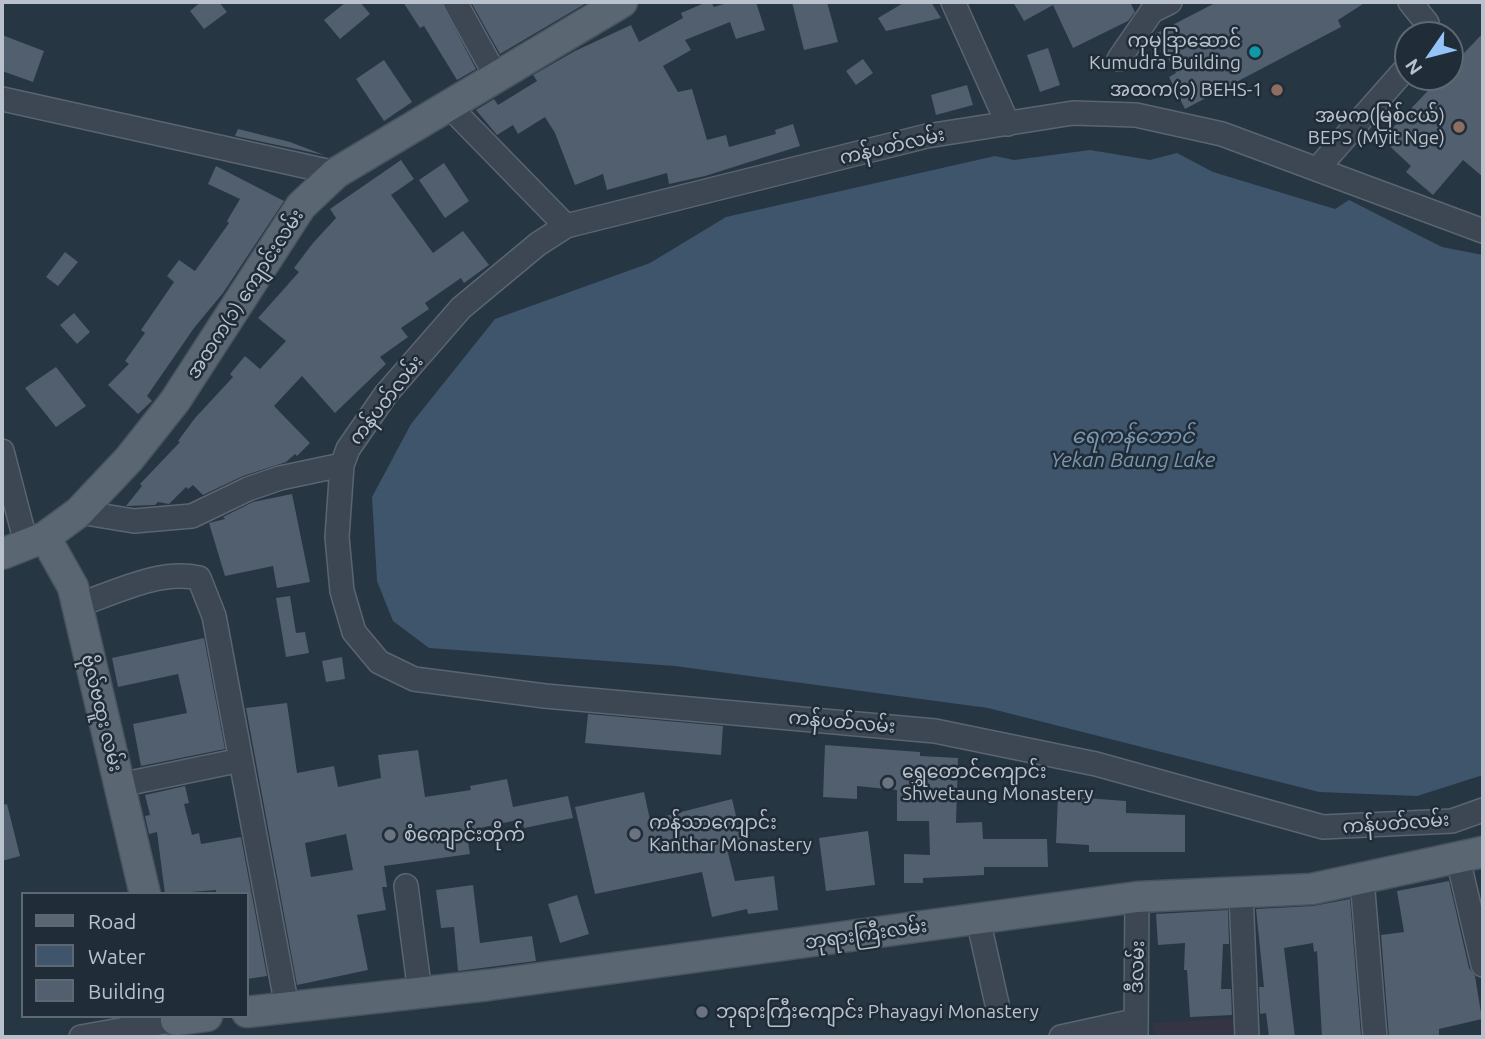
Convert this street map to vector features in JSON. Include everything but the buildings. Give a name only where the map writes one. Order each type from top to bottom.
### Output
[{"type":"main road","name":"အထက(၁) ကျောင်းလမ်း","points":[[24,545],[79,512],[129,459],[175,401],[301,206],[336,173],[607,5]]},
{"type":"main road","name":"ဗိုလ်ဗထူး လမ်း","points":[[24,545],[73,587],[145,892]]},
{"type":"main road","name":"ဘုရားကြီးလမ်း","points":[[248,1012],[420,993],[1137,897],[1312,889],[1470,856]]},
{"type":"main road","points":[[178,1024],[200,1018]]},
{"type":"street","points":[[455,2],[496,76]]},
{"type":"street","points":[[953,2],[1008,124]]},
{"type":"street","points":[[1119,60],[1152,11],[1170,2]]},
{"type":"street","points":[[1410,2],[1425,21]]},
{"type":"street","points":[[1318,168],[1394,82]]},
{"type":"street","points":[[2,99],[336,173]]},
{"type":"street","points":[[448,105],[566,226]]},
{"type":"street","name":"ကန်ပတ်လမ်း","points":[[1483,231],[1222,134],[1136,115],[1073,113],[927,136],[566,226],[538,244],[461,308],[386,394],[348,449],[342,465],[337,537],[342,591],[354,632],[379,662],[415,679],[545,696],[935,731],[1096,764],[1322,827],[1452,821],[1483,810]]},
{"type":"street","points":[[2,451],[24,545]]},
{"type":"street","points":[[79,512],[134,521],[180,518],[280,478],[342,465]]},
{"type":"street","points":[[76,606],[145,582],[182,574],[199,578],[214,616],[287,1007]]},
{"type":"street","points":[[120,785],[241,760]]},
{"type":"street","points":[[1470,856],[1483,965]]},
{"type":"street","points":[[1362,879],[1374,1037]]},
{"type":"street","points":[[406,886],[420,993]]},
{"type":"street","points":[[1241,893],[1247,1037]]},
{"type":"street","name":"ဒီလမ်း","points":[[1135,1029],[1137,897]]},
{"type":"street","points":[[978,919],[997,1004]]},
{"type":"street","points":[[81,1037],[178,1024]]},
{"type":"street","points":[[1060,1037],[1135,1029]]},
{"type":"shaded area","points":[[1233,1018],[1235,1037],[1154,1037],[1153,1023]]},
{"type":"water","name":"ရေကန်ဘောင် Yekan Baung Lake","points":[[1090,150],[1150,160],[1177,153],[1213,172],[1335,209],[1349,200],[1442,247],[1483,255],[1483,775],[1417,796],[1319,792],[988,708],[675,666],[429,648],[393,621],[377,581],[372,497],[411,424],[495,319],[650,263],[726,217],[995,156],[1014,160]]},
{"type":"place","name":"ကုမုဒြာဆောင် Kumudra Building","points":[[1255,52]]},
{"type":"place","name":"အထက(၁) BEHS-1","points":[[1277,90]]},
{"type":"place","name":"အမက(မြစ်ငယ်) BEPS (Myit Nge)","points":[[1459,127]]},
{"type":"place","name":"ရွှေတောင်ကျောင်း Shwetaung Monastery","points":[[888,783]]},
{"type":"place","name":"ကန်သာကျောင်း Kanthar Monastery","points":[[635,834]]},
{"type":"place","name":"စံကျောင်းတိုက်","points":[[390,835]]},
{"type":"place","name":"ဘုရားကြီးကျောင်း Phayagyi Monastery","points":[[702,1012]]}]
